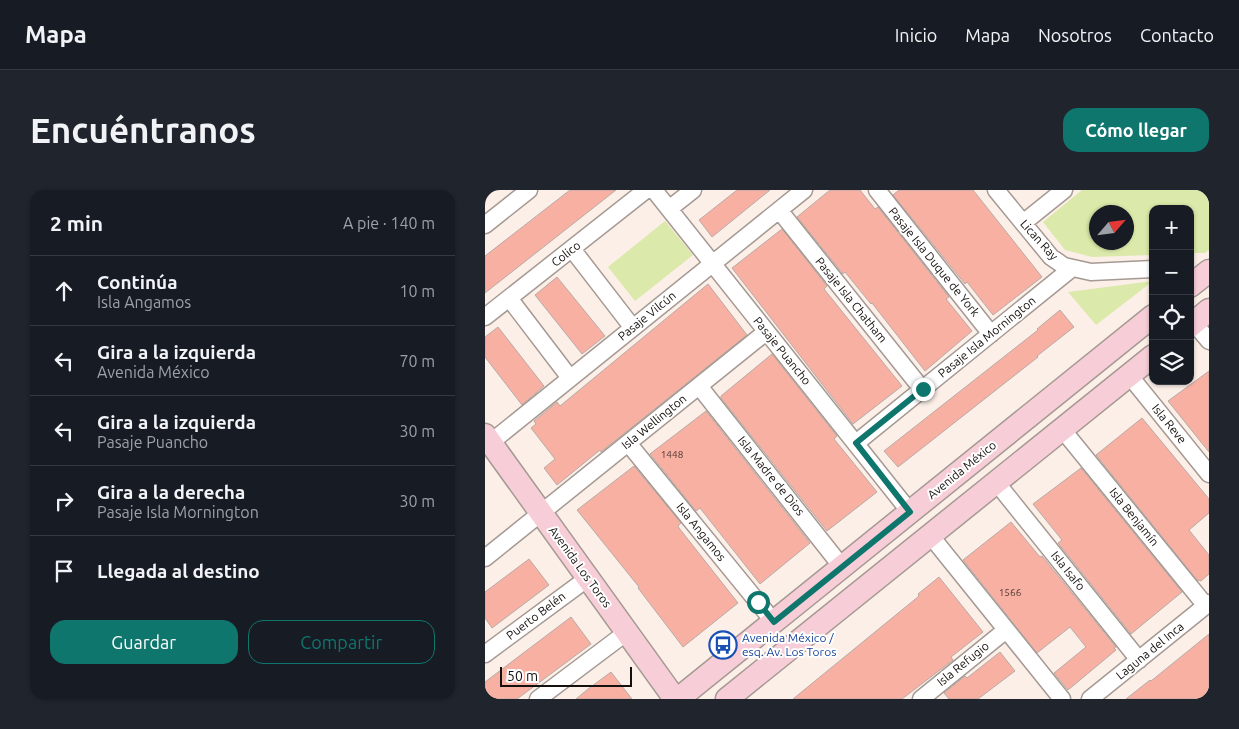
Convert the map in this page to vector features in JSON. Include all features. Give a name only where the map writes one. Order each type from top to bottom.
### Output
[{"type":"street","points":[[485,225],[529,190]]},
{"type":"street","name":"Colico","points":[[485,317],[646,190]]},
{"type":"street","name":"Pasaje Puancho","points":[[654,190],[910,512]]},
{"type":"street","points":[[669,209],[693,190]]},
{"type":"street","name":"Pasaje Vilcún","points":[[488,439],[570,378],[804,190]]},
{"type":"street","name":"Pasaje Isla Duque de York","points":[[877,190],[991,334]]},
{"type":"street","name":"Lican Ray","points":[[996,190],[1051,258],[1071,269],[1091,272],[1149,269]]},
{"type":"street","points":[[1023,223],[1064,190]]},
{"type":"street","name":"Pasaje Isla Chatham","points":[[779,210],[923,389]]},
{"type":"street","points":[[572,249],[633,328]]},
{"type":"street","name":"Pasaje Isla Mornington","points":[[856,443],[1071,269]]},
{"type":"street","points":[[1194,281],[1202,271]]},
{"type":"street","points":[[509,298],[570,378]]},
{"type":"street","name":"Avenida México","points":[[677,699],[1149,319]]},
{"type":"street","points":[[1198,320],[1209,341]]},
{"type":"street","name":"Isla Wellington","points":[[485,558],[766,332]]},
{"type":"street","points":[[727,699],[1149,359]]},
{"type":"street","name":"Isla Reve","points":[[1129,375],[1209,474]]},
{"type":"street","name":"Isla Madre de Dios","points":[[699,386],[842,567]]},
{"type":"street","name":"Isla Benjamín","points":[[1062,429],[1207,605]]},
{"type":"street","name":"Avenida Los Toros","points":[[488,439],[677,699]]},
{"type":"street","name":"Isla Angamos","points":[[628,443],[774,622]]},
{"type":"street","name":"Isla Isafo","points":[[996,482],[1139,660]]},
{"type":"street","points":[[930,535],[1062,699]]},
{"type":"street","name":"Puerto Belén","points":[[485,654],[588,578]]},
{"type":"street","name":"Laguna del Inca","points":[[1090,699],[1207,605]]},
{"type":"street","name":"Isla Refugio","points":[[921,699],[1006,630]]},
{"type":"street","points":[[537,699],[627,632]]},
{"type":"green space","points":[[1082,190],[1209,190],[1209,250],[1205,253],[1194,253],[1194,205],[1149,205],[1149,255],[1092,257],[1065,250],[1043,222]]},
{"type":"green space","points":[[665,221],[693,255],[635,301],[608,267]]},
{"type":"green space","points":[[1149,282],[1149,284],[1096,325],[1068,292]]},
{"type":"building","points":[[570,190],[616,190],[485,293],[485,256]]},
{"type":"building","points":[[737,190],[770,190],[712,237],[699,220]]},
{"type":"building","points":[[830,190],[860,190],[875,209],[878,207],[949,297],[946,299],[972,331],[925,371],[872,303],[845,272],[843,274],[797,217]]},
{"type":"building","points":[[899,190],[973,190],[1042,277],[993,315],[967,282],[965,284],[893,195]]},
{"type":"building","points":[[782,229],[827,286],[824,289],[902,386],[853,424],[732,268]]},
{"type":"building","points":[[557,277],[605,336],[582,354],[535,295]]},
{"type":"building","points":[[708,284],[747,335],[557,485],[544,468],[555,459],[531,428],[536,424],[534,421],[557,402],[560,406]]},
{"type":"building","points":[[1060,310],[1074,327],[898,467],[884,451],[1038,330]]},
{"type":"building","points":[[498,327],[544,386],[522,405],[485,357],[485,337]]},
{"type":"building","points":[[772,354],[837,436],[834,439],[877,492],[827,531],[721,398],[721,396]]},
{"type":"building","points":[[1209,371],[1209,452],[1168,401],[1190,385],[1194,385],[1194,382]]},
{"type":"building","points":[[706,411],[810,543],[760,584],[700,508],[696,511],[650,454]]},
{"type":"building","points":[[1142,418],[1209,499],[1209,513],[1189,530],[1209,555],[1209,574],[1201,581],[1197,580],[1096,455]]},
{"type":"building","points":[[634,466],[681,523],[678,526],[679,528],[738,603],[683,647],[639,587],[577,510]]},
{"type":"building","points":[[1081,468],[1182,592],[1131,634],[1058,543],[1062,540],[1033,504]]},
{"type":"building","points":[[1011,522],[1040,557],[1042,556],[1116,647],[1114,648],[1116,650],[1068,690],[1054,673],[1086,647],[1070,627],[1037,653],[963,560]]},
{"type":"building","points":[[529,559],[549,585],[492,628],[485,618],[485,592]]},
{"type":"building","points":[[939,577],[983,632],[951,657],[953,660],[902,699],[793,699],[919,596],[918,594]]},
{"type":"building","points":[[571,617],[591,644],[517,699],[485,699],[485,682]]},
{"type":"building","points":[[1209,634],[1209,699],[1126,699],[1151,681]]},
{"type":"building","points":[[1000,652],[1015,671],[978,699],[949,699],[944,693],[965,676],[967,678]]},
{"type":"building","points":[[611,672],[632,699],[576,699],[588,689]]},
{"type":"place","name":"Avenida México / esq. Av. Los Toros","points":[[723,645]]},
{"type":"route","points":[[758,602],[774,622],[910,512],[856,443],[923,389]]}]
